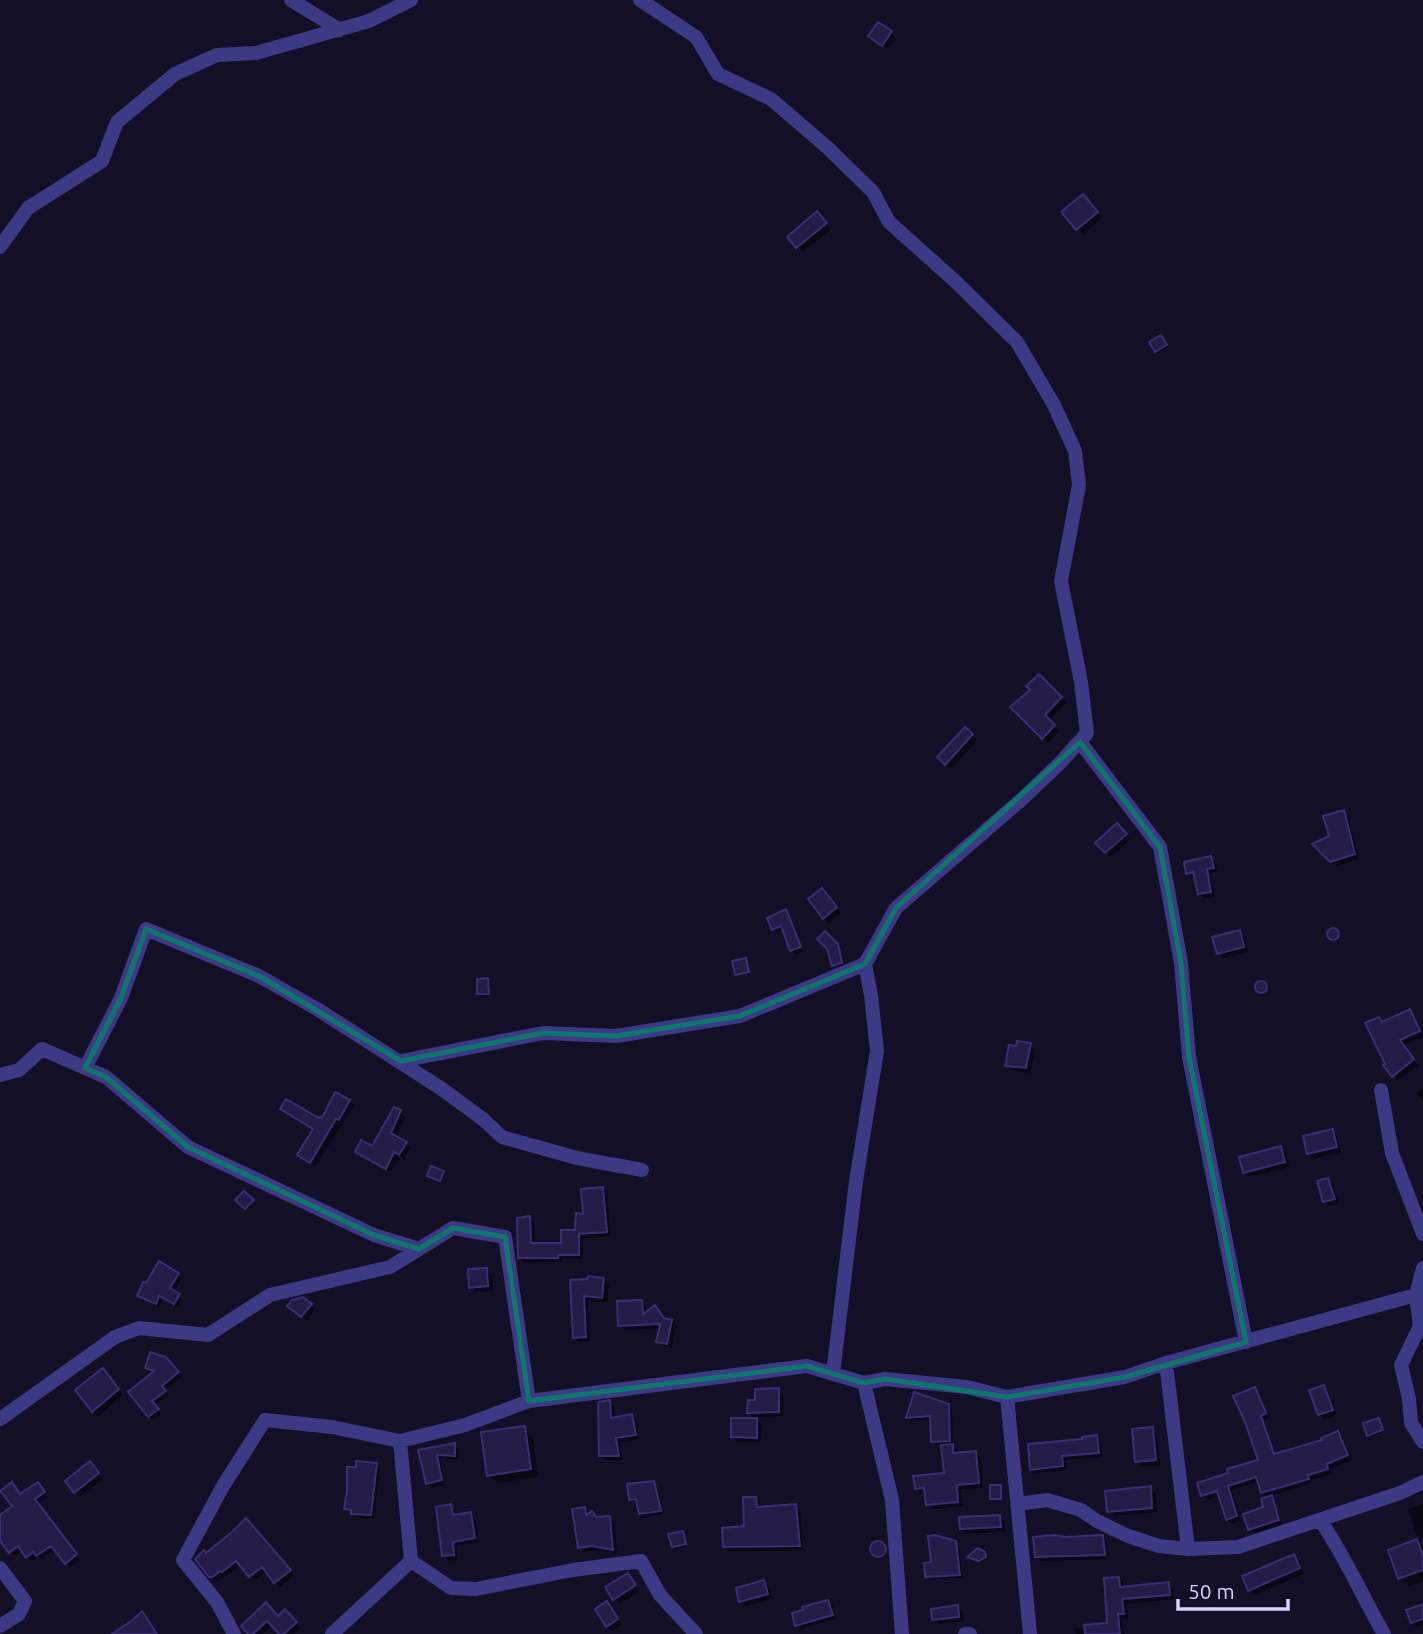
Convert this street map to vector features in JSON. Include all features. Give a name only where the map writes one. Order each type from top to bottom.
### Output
[{"type":"street","points":[[291,0],[340,30]]},
{"type":"street","points":[[0,247],[29,208],[102,161],[117,122],[175,74],[217,55],[256,53],[369,21],[411,0]]},
{"type":"street","points":[[401,1061],[542,1032],[616,1036],[740,1016],[865,964],[896,908],[1012,808],[1087,733],[1061,581],[1079,485],[1075,451],[1054,405],[1017,342],[889,222],[873,192],[837,157],[771,99],[718,74],[696,37],[639,0]]},
{"type":"street","points":[[1080,742],[1160,847],[1181,963],[1189,1057],[1246,1342]]},
{"type":"street","points":[[85,1068],[121,998],[146,929],[258,976],[401,1061],[484,1120],[502,1137],[577,1158],[642,1170]]},
{"type":"street","points":[[834,1374],[856,1181],[877,1051],[872,995],[865,964]]},
{"type":"street","points":[[0,1075],[19,1070],[42,1049],[106,1077],[188,1147],[374,1235],[419,1249]]},
{"type":"street","points":[[1381,1090],[1392,1153],[1423,1234]]},
{"type":"street","points":[[0,1419],[115,1337],[139,1328],[208,1335],[270,1294],[390,1267],[453,1228],[505,1237],[529,1401]]},
{"type":"street","points":[[1423,1268],[1420,1326],[1401,1365],[1409,1399],[1411,1423],[1423,1443]]},
{"type":"street","points":[[234,1634],[217,1602],[183,1560],[223,1486],[265,1420],[332,1427],[400,1441],[465,1425],[529,1401],[807,1366],[864,1383],[885,1378],[967,1387],[1007,1397],[1125,1377],[1166,1363],[1420,1294]]},
{"type":"street","points":[[1166,1363],[1188,1549]]},
{"type":"street","points":[[864,1383],[892,1500],[902,1634]]},
{"type":"street","points":[[1007,1397],[1030,1634]]},
{"type":"street","points":[[400,1441],[411,1561]]},
{"type":"street","points":[[1018,1504],[1047,1500],[1063,1504],[1081,1510],[1128,1536],[1159,1546],[1188,1549],[1238,1547],[1400,1493],[1423,1482]]},
{"type":"street","points":[[1320,1520],[1338,1546],[1384,1634]]},
{"type":"street","points":[[332,1634],[411,1561]]},
{"type":"street","points":[[411,1561],[451,1588],[476,1589],[573,1570],[641,1561],[660,1595],[696,1634]]},
{"type":"street","points":[[0,1568],[25,1601],[19,1614],[0,1626]]},
{"type":"highlighted area","points":[[1080,742],[1160,847],[1181,963],[1189,1057],[1246,1342],[1125,1377],[1007,1397],[885,1379],[864,1383],[807,1366],[529,1401],[505,1237],[453,1228],[419,1249],[374,1235],[188,1147],[106,1077],[85,1068],[121,998],[146,929],[259,976],[401,1061],[543,1033],[616,1036],[740,1016],[865,964],[896,908]]},
{"type":"building","points":[[878,22],[892,31],[882,46],[868,36]]},
{"type":"building","points":[[1083,194],[1098,212],[1076,230],[1061,212]]},
{"type":"building","points":[[817,211],[827,223],[796,248],[787,237]]},
{"type":"building","points":[[1161,335],[1167,345],[1155,352],[1149,342]]},
{"type":"building","points":[[1039,674],[1062,697],[1045,715],[1055,725],[1042,739],[1010,707],[1030,690],[1026,686]]},
{"type":"building","points":[[965,727],[973,734],[945,765],[937,757]]},
{"type":"building","points":[[1344,810],[1355,854],[1330,862],[1312,844],[1329,836],[1323,816]]},
{"type":"building","points":[[1117,823],[1127,834],[1105,853],[1095,843]]},
{"type":"building","points":[[1211,856],[1214,868],[1207,869],[1211,892],[1198,894],[1193,872],[1186,874],[1184,862]]},
{"type":"building","points":[[822,888],[837,907],[823,919],[808,899]]},
{"type":"building","points":[[786,909],[801,947],[790,951],[781,926],[772,930],[767,918]]},
{"type":"building","points":[[1333,928],[1339,934],[1333,940],[1327,934]]},
{"type":"building","points":[[1240,930],[1244,947],[1217,954],[1212,937]]},
{"type":"building","points":[[825,931],[838,944],[842,963],[832,966],[827,949],[817,939]]},
{"type":"building","points":[[746,958],[749,972],[735,975],[732,961]]},
{"type":"building","points":[[488,978],[489,994],[477,994],[477,979]]},
{"type":"building","points":[[1261,981],[1267,987],[1261,993],[1255,987]]},
{"type":"building","points":[[1410,1009],[1420,1031],[1400,1040],[1414,1059],[1392,1077],[1383,1065],[1385,1064],[1365,1023],[1379,1017],[1382,1022]]},
{"type":"building","points":[[1017,1041],[1031,1043],[1026,1068],[1005,1066],[1009,1045],[1016,1046]]},
{"type":"building","points":[[335,1092],[350,1100],[310,1163],[297,1155],[313,1129],[280,1109],[286,1099],[319,1118],[323,1116]]},
{"type":"building","points":[[394,1107],[401,1110],[391,1133],[407,1142],[399,1155],[394,1152],[386,1169],[355,1152],[361,1140],[372,1146]]},
{"type":"building","points":[[1333,1129],[1337,1147],[1307,1154],[1303,1136]]},
{"type":"building","points":[[1281,1146],[1285,1162],[1243,1173],[1239,1157]]},
{"type":"building","points":[[431,1166],[444,1171],[440,1181],[427,1176]]},
{"type":"building","points":[[1328,1178],[1335,1199],[1323,1202],[1317,1181]]},
{"type":"building","points":[[603,1187],[607,1232],[579,1234],[579,1255],[518,1258],[517,1218],[530,1216],[531,1243],[561,1243],[561,1230],[575,1230],[576,1213],[583,1214],[581,1189]]},
{"type":"building","points":[[244,1191],[254,1200],[245,1209],[235,1200]]},
{"type":"building","points":[[159,1261],[179,1273],[170,1288],[180,1294],[174,1304],[159,1296],[156,1304],[137,1296],[143,1282],[146,1283]]},
{"type":"building","points":[[487,1268],[488,1286],[469,1288],[468,1269]]},
{"type":"building","points":[[588,1276],[604,1278],[602,1298],[584,1296],[586,1337],[573,1338],[570,1280],[587,1279]]},
{"type":"building","points":[[303,1297],[312,1304],[301,1317],[287,1306],[292,1300]]},
{"type":"building","points":[[642,1300],[643,1314],[655,1305],[664,1318],[672,1320],[667,1344],[656,1342],[660,1324],[618,1326],[617,1301]]},
{"type":"building","points":[[150,1352],[166,1357],[179,1372],[162,1386],[166,1391],[152,1401],[159,1409],[148,1417],[128,1392],[154,1371],[145,1368]]},
{"type":"building","points":[[103,1368],[119,1389],[92,1412],[75,1390]]},
{"type":"building","points":[[1324,1385],[1333,1410],[1318,1415],[1309,1390]]},
{"type":"building","points":[[1255,1387],[1266,1413],[1261,1416],[1274,1454],[1322,1440],[1321,1438],[1338,1431],[1348,1455],[1327,1464],[1328,1469],[1308,1475],[1309,1479],[1261,1493],[1256,1477],[1228,1486],[1237,1516],[1226,1520],[1217,1491],[1201,1496],[1197,1483],[1228,1473],[1227,1469],[1258,1460],[1233,1396]]},
{"type":"building","points":[[779,1388],[779,1412],[747,1413],[748,1400],[755,1400],[755,1389]]},
{"type":"building","points":[[914,1392],[949,1404],[950,1441],[931,1442],[930,1416],[906,1418]]},
{"type":"building","points":[[610,1400],[611,1418],[632,1414],[636,1435],[616,1438],[619,1456],[599,1456],[598,1402]]},
{"type":"building","points":[[731,1418],[757,1418],[757,1438],[731,1437]]},
{"type":"building","points":[[1379,1418],[1383,1430],[1367,1436],[1363,1423]]},
{"type":"building","points":[[525,1426],[531,1469],[487,1476],[481,1432]]},
{"type":"building","points":[[1153,1427],[1156,1460],[1135,1462],[1132,1429]]},
{"type":"building","points":[[1097,1435],[1099,1453],[1062,1456],[1063,1466],[1030,1470],[1028,1444]]},
{"type":"building","points":[[455,1443],[455,1456],[437,1455],[442,1480],[426,1484],[418,1450]]},
{"type":"building","points":[[953,1444],[953,1453],[976,1451],[979,1483],[957,1485],[958,1502],[926,1505],[924,1488],[915,1489],[913,1476],[944,1473],[941,1445]]},
{"type":"building","points":[[90,1461],[99,1473],[74,1493],[65,1481]]},
{"type":"building","points":[[356,1461],[377,1463],[371,1515],[351,1514],[351,1510],[344,1509],[347,1467],[356,1467]]},
{"type":"building","points":[[654,1481],[661,1511],[639,1514],[636,1499],[629,1500],[627,1484]]},
{"type":"building","points":[[12,1482],[20,1494],[38,1482],[45,1492],[35,1499],[77,1554],[65,1564],[51,1546],[36,1556],[33,1552],[26,1558],[18,1546],[9,1553],[0,1541],[0,1515],[12,1506],[0,1491]]},
{"type":"building","points":[[990,1485],[1001,1485],[1001,1499],[990,1499]]},
{"type":"building","points":[[1151,1486],[1152,1508],[1107,1512],[1105,1491]]},
{"type":"building","points":[[1272,1495],[1279,1520],[1248,1530],[1243,1514],[1263,1507],[1261,1499]]},
{"type":"building","points":[[743,1497],[756,1497],[757,1507],[796,1504],[800,1546],[723,1547],[722,1528],[744,1526]]},
{"type":"building","points":[[451,1504],[453,1515],[471,1512],[475,1538],[453,1542],[454,1555],[442,1556],[436,1507]]},
{"type":"building","points":[[585,1507],[586,1515],[592,1511],[596,1517],[610,1516],[613,1550],[591,1546],[578,1548],[572,1509]]},
{"type":"building","points":[[1000,1515],[1001,1527],[960,1529],[959,1517]]},
{"type":"building","points":[[246,1518],[291,1570],[274,1583],[262,1567],[249,1577],[236,1561],[222,1572],[209,1577],[195,1559],[204,1550],[206,1553]]},
{"type":"building","points":[[683,1531],[686,1544],[672,1547],[668,1534]]},
{"type":"building","points":[[935,1535],[956,1541],[960,1575],[925,1577],[924,1563],[931,1562],[928,1536]]},
{"type":"building","points":[[1103,1535],[1105,1555],[1035,1557],[1033,1537]]},
{"type":"building","points":[[1417,1539],[1423,1555],[1423,1570],[1398,1579],[1388,1550]]},
{"type":"building","points":[[878,1541],[884,1543],[884,1555],[878,1557],[872,1555],[870,1549],[872,1543]]},
{"type":"building","points":[[978,1548],[985,1552],[986,1557],[979,1561],[967,1557]]},
{"type":"building","points":[[1294,1554],[1300,1568],[1248,1591],[1242,1576]]},
{"type":"building","points":[[628,1573],[636,1585],[613,1600],[605,1587]]},
{"type":"building","points":[[1119,1577],[1120,1587],[1169,1582],[1170,1595],[1122,1599],[1124,1614],[1118,1614],[1120,1634],[1085,1634],[1084,1625],[1107,1623],[1104,1578]]},
{"type":"building","points":[[764,1580],[768,1594],[739,1602],[736,1588]]},
{"type":"building","points":[[828,1600],[833,1615],[795,1626],[792,1613],[803,1610],[802,1607]]},
{"type":"building","points":[[607,1601],[618,1619],[606,1627],[595,1609]]},
{"type":"building","points":[[266,1602],[278,1616],[285,1609],[297,1622],[284,1634],[279,1634],[267,1621],[253,1634],[248,1634],[241,1626]]},
{"type":"building","points":[[1423,1604],[1423,1619],[1411,1623],[1406,1610]]},
{"type":"building","points":[[958,1605],[959,1617],[932,1620],[931,1609]]},
{"type":"building","points":[[142,1611],[157,1634],[112,1634],[134,1619]]}]
